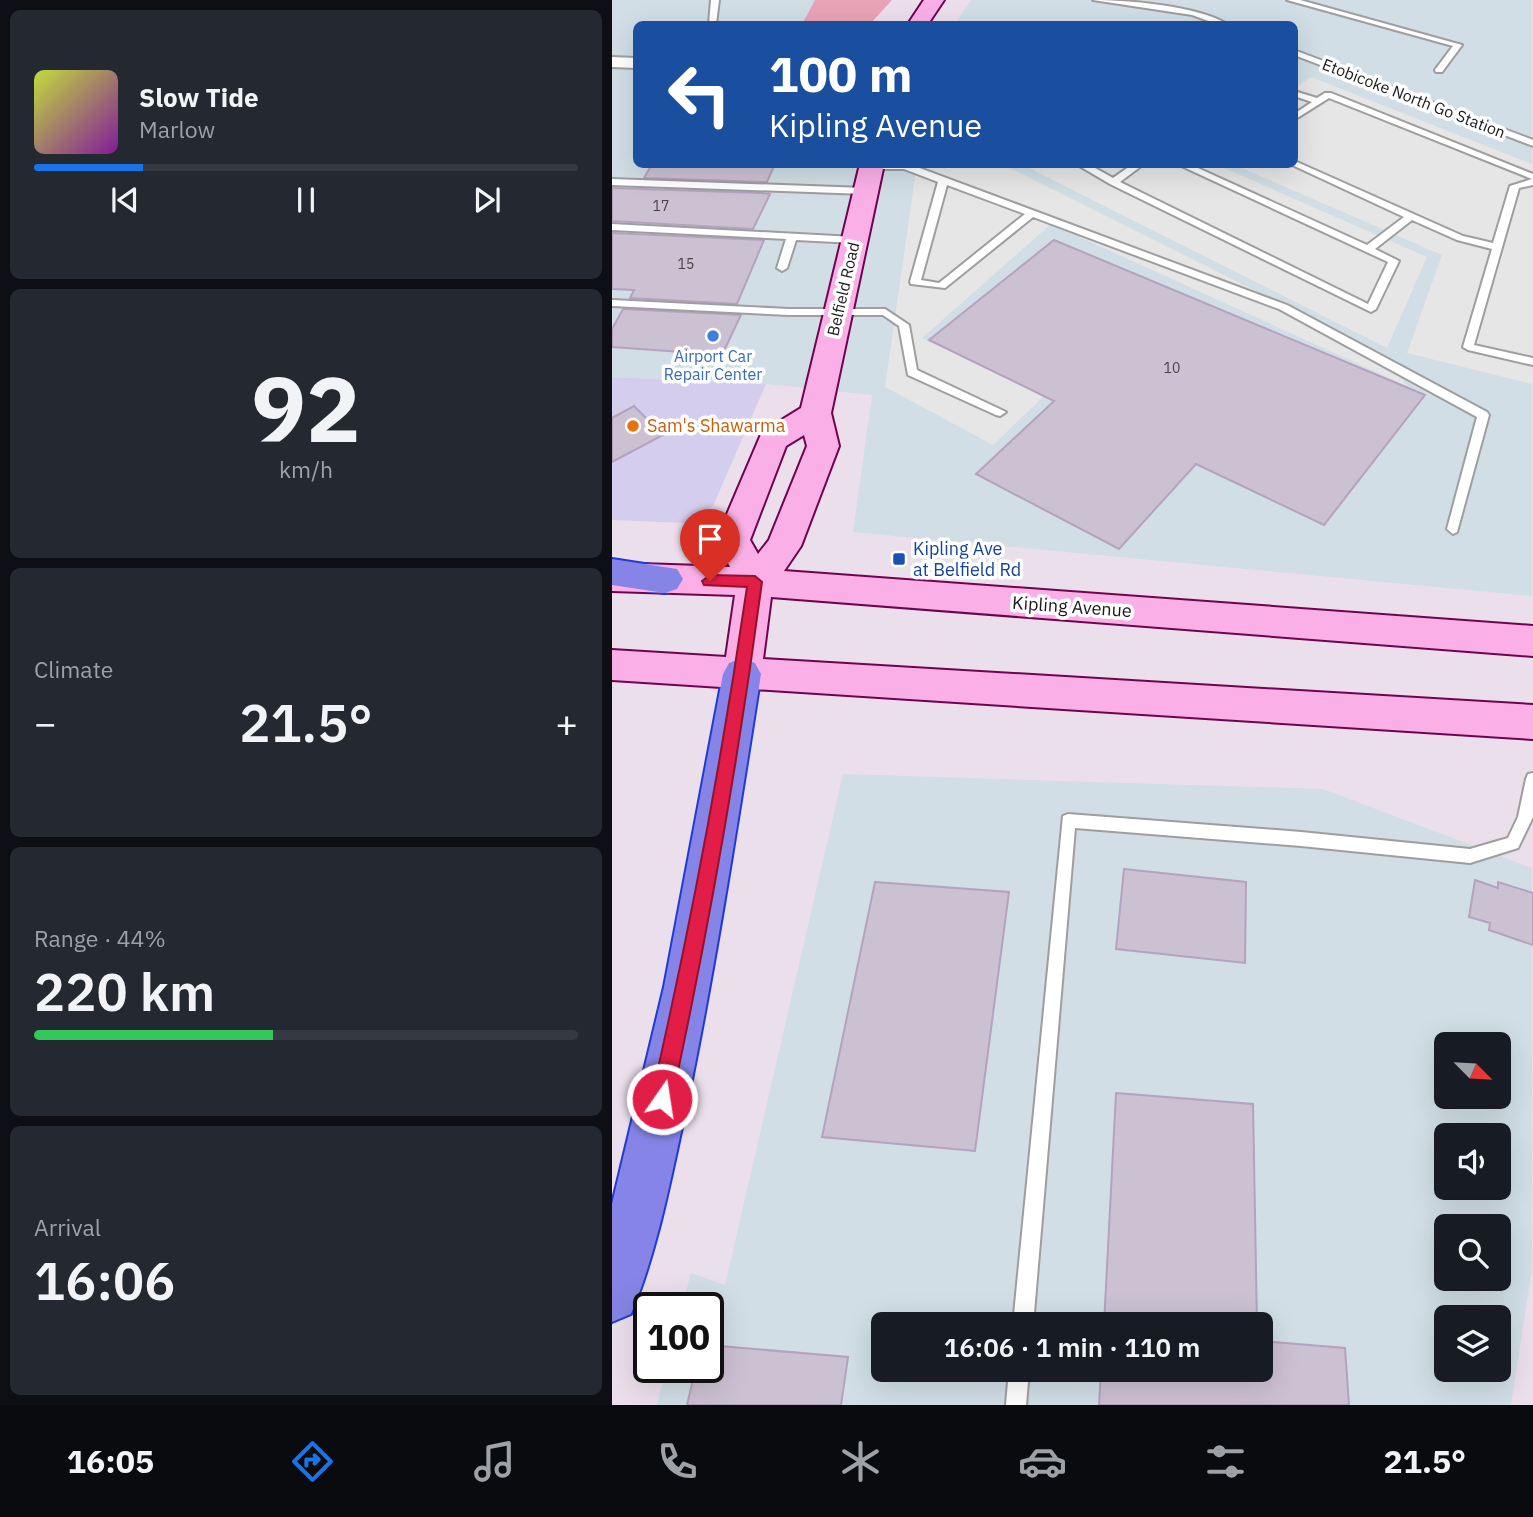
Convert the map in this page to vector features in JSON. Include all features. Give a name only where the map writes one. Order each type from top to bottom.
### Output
[{"type":"highway","points":[[612,1295],[634,1223],[689,976],[742,674]]},
{"type":"main road","points":[[920,21],[934,0]]},
{"type":"main road","name":"Belfield Road","points":[[755,582],[784,546],[823,446],[815,413],[869,174]]},
{"type":"main road","points":[[742,674],[755,582],[733,540],[774,440],[815,413]]},
{"type":"main road","name":"Kipling Avenue","points":[[612,574],[755,582],[1532,641]]},
{"type":"main road","points":[[612,665],[1532,722]]},
{"type":"street","points":[[612,62],[633,63]]},
{"type":"lane","points":[[713,21],[715,0]]},
{"type":"lane","points":[[1097,0],[1192,13],[1215,21]]},
{"type":"lane","points":[[1291,0],[1458,45],[1439,70]]},
{"type":"lane","name":"Etobicoke North Go Station","points":[[1298,54],[1532,143]]},
{"type":"lane","points":[[1298,94],[1318,101]]},
{"type":"lane","points":[[1298,115],[1328,95],[1532,180]]},
{"type":"lane","points":[[1298,166],[1460,238],[1497,247]]},
{"type":"lane","points":[[612,182],[869,174],[896,168]]},
{"type":"lane","points":[[910,168],[1283,307],[1483,415],[1453,528]]},
{"type":"lane","points":[[1088,168],[1371,309],[1394,261],[1190,168]]},
{"type":"lane","points":[[1112,181],[1133,168]]},
{"type":"lane","points":[[1532,180],[1516,186],[1468,346],[1532,362]]},
{"type":"lane","points":[[943,181],[915,282],[941,286],[1031,214]]},
{"type":"lane","points":[[1368,249],[1411,216]]},
{"type":"lane","points":[[612,227],[854,240]]},
{"type":"lane","points":[[782,268],[792,237]]},
{"type":"lane","points":[[612,303],[838,313],[885,312],[904,325],[912,372],[1000,412]]},
{"type":"lane","points":[[1024,1312],[1068,821],[1301,839],[1470,856],[1513,844],[1525,817],[1532,779]]},
{"type":"lane","points":[[1016,1405],[1018,1382]]},
{"type":"shaded area","points":[[612,0],[815,0],[804,21],[633,21],[633,168],[1298,168],[1298,21],[957,21],[971,0],[1532,0],[1532,596],[853,532],[872,395],[766,384],[612,377]]},
{"type":"shaded area","points":[[815,0],[892,0],[873,21],[804,21]]},
{"type":"shaded area","points":[[1311,77],[1532,164],[1532,384],[1407,353],[1442,255],[1242,168],[1298,168],[1298,86]]},
{"type":"shaded area","points":[[916,168],[1010,168],[1384,355],[1407,386],[1051,224],[922,338],[1044,396],[993,445],[885,387]]},
{"type":"shaded area","points":[[1029,168],[1224,168],[1427,257],[1387,348]]},
{"type":"shaded area","points":[[612,377],[766,384],[713,506],[684,523],[612,520]]},
{"type":"shaded area","points":[[843,774],[1323,789],[1532,868],[1532,1269],[1511,1405],[657,1405],[663,1383],[724,1383],[724,1292],[686,1292],[691,1273],[725,1285]]},
{"type":"building","points":[[650,168],[773,168],[767,182],[644,178]]},
{"type":"building","points":[[612,188],[770,194],[753,229],[612,221]]},
{"type":"building","points":[[612,233],[764,240],[737,304],[630,298],[634,290],[612,289]]},
{"type":"building","points":[[1054,240],[1425,395],[1324,525],[1196,464],[1119,549],[976,474],[1054,401],[929,340]]},
{"type":"building","points":[[623,309],[741,315],[722,355],[612,347],[612,329]]},
{"type":"building","name":"Sam's Shawarma","points":[[634,406],[663,435],[612,462],[612,418]]},
{"type":"building","points":[[1124,869],[1246,882],[1245,963],[1116,949]]},
{"type":"building","points":[[1475,880],[1498,888],[1498,882],[1533,893],[1533,945],[1489,930],[1490,923],[1469,917]]},
{"type":"building","points":[[875,882],[1009,892],[975,1151],[822,1137]]},
{"type":"building","points":[[1116,1093],[1253,1104],[1257,1312],[1105,1312]]},
{"type":"building","points":[[1273,1342],[1345,1348],[1349,1405],[1099,1405],[1100,1382],[1273,1382]]},
{"type":"building","points":[[724,1346],[848,1357],[841,1405],[687,1405],[692,1383],[724,1383]]},
{"type":"place","name":"Airport Car Repair Center","points":[[713,336]]},
{"type":"place","name":"Sam's Shawarma","points":[[633,426]]},
{"type":"place","name":"Kipling Ave at Belfield Rd","points":[[899,559]]},
{"type":"route","points":[[662,1099],[689,976],[742,674],[755,582],[710,581]]}]
